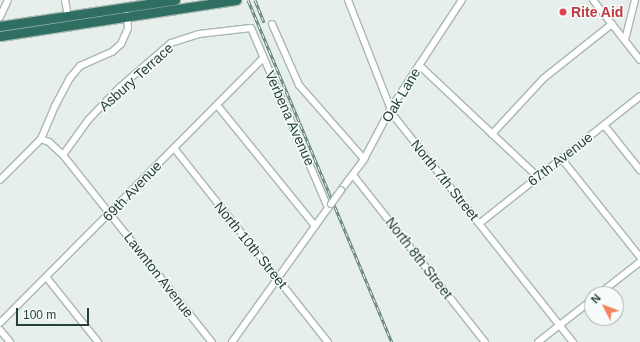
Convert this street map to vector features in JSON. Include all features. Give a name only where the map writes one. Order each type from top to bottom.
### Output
[{"type":"highway","points":[[0,36],[127,13],[175,0]]},
{"type":"highway","points":[[0,26],[68,17],[127,13],[236,0]]},
{"type":"street","points":[[0,17],[8,0]]},
{"type":"street","points":[[65,0],[68,17]]},
{"type":"street","name":"North 7th Street","points":[[348,0],[393,115],[573,342]]},
{"type":"street","name":"Oak Lane","points":[[330,206],[364,159],[391,108],[462,0]]},
{"type":"street","points":[[593,0],[640,60]]},
{"type":"street","points":[[625,40],[635,0]]},
{"type":"street","points":[[0,180],[41,139],[54,106],[70,78],[89,60],[112,52],[121,44],[128,31],[127,13]]},
{"type":"street","points":[[272,24],[299,85],[364,159]]},
{"type":"street","points":[[492,134],[544,78],[612,24]]},
{"type":"street","name":"Verbena Avenue","points":[[251,28],[263,58],[330,206]]},
{"type":"street","name":"Asbury Terrace","points":[[63,155],[89,119],[119,88],[171,43],[199,34],[251,28]]},
{"type":"street","name":"69th Avenue","points":[[0,323],[47,278],[263,58]]},
{"type":"street","points":[[419,65],[538,176]]},
{"type":"street","name":"67th Avenue","points":[[480,223],[640,96]]},
{"type":"street","points":[[217,105],[315,226]]},
{"type":"street","points":[[604,125],[640,170]]},
{"type":"street","name":"Lawnton Avenue","points":[[41,139],[49,142],[63,155],[212,342]]},
{"type":"street","name":"North 10th Street","points":[[174,148],[328,342]]},
{"type":"street","points":[[561,158],[640,257]]},
{"type":"street","name":"North 8th Street","points":[[353,174],[485,342]]},
{"type":"street","points":[[232,342],[330,206]]},
{"type":"street","points":[[609,286],[640,262]]},
{"type":"street","points":[[47,278],[98,342]]},
{"type":"street","points":[[538,342],[584,306]]},
{"type":"street","points":[[0,330],[10,342]]},
{"type":"railway","points":[[248,0],[392,342]]},
{"type":"railway","points":[[255,0],[264,22]]},
{"type":"place","name":"Rite Aid","points":[[563,12]]}]
